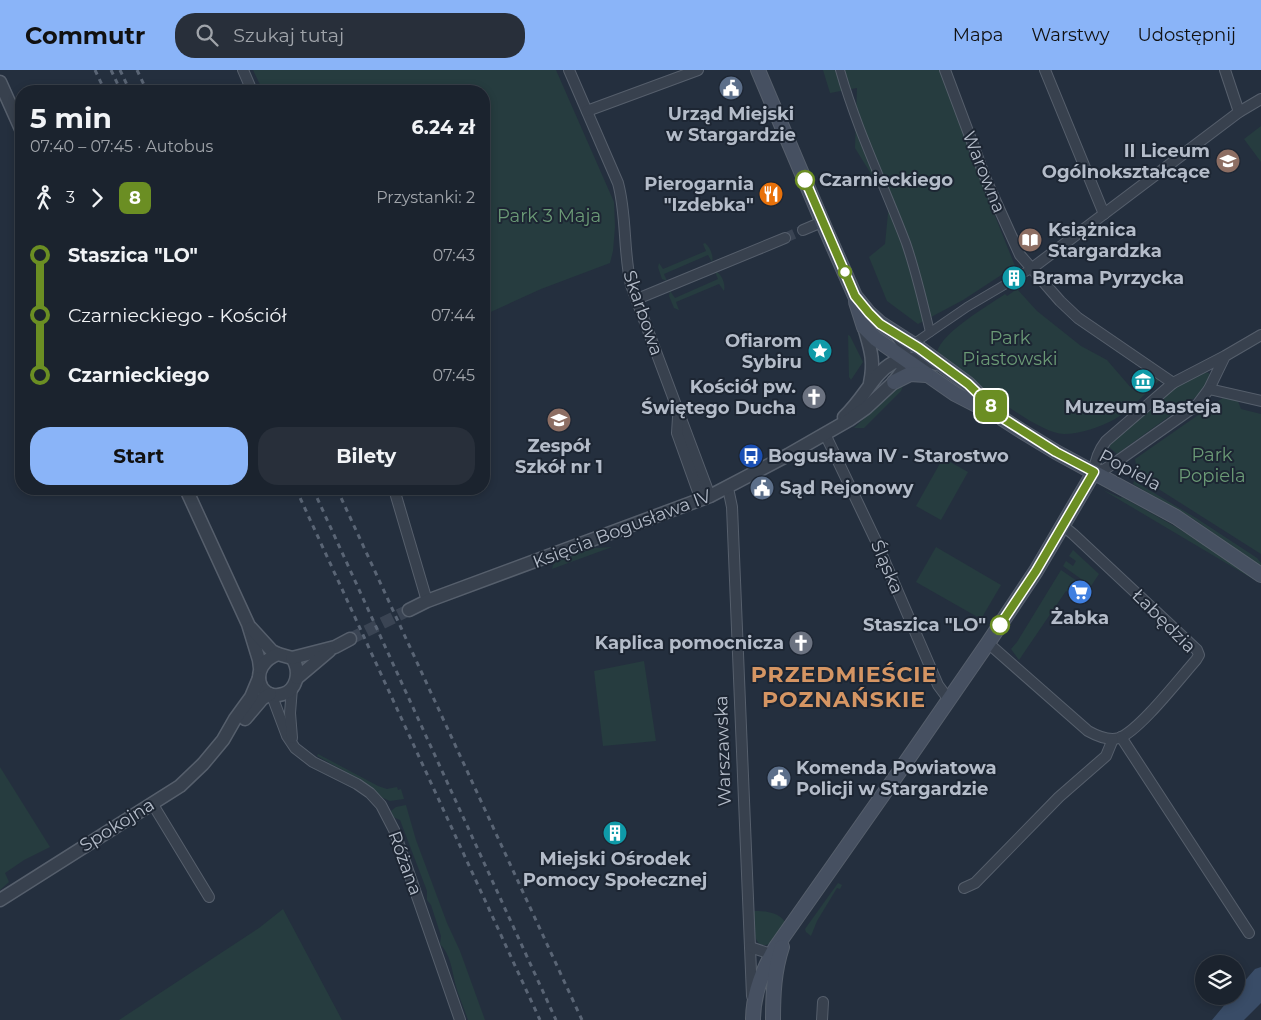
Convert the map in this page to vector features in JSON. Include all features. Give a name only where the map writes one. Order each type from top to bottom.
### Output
[{"type":"main road","points":[[758,70],[855,296],[864,327]]},
{"type":"main road","name":"Popiela","points":[[855,296],[880,324],[913,344],[939,365],[968,384],[1004,419]]},
{"type":"main road","name":"Popiela","points":[[864,327],[876,339],[954,394],[1004,419],[1056,452],[1176,517],[1261,575]]},
{"type":"main road","points":[[894,382],[910,374],[926,375]]},
{"type":"main road","points":[[753,1012],[761,978],[789,929],[988,643],[1036,571],[1094,472]]},
{"type":"main road","points":[[772,1020],[775,956]]},
{"type":"main road","points":[[753,1012],[758,1005],[768,1006],[772,1020]]},
{"type":"street","points":[[243,70],[249,85]]},
{"type":"street","name":"Skarbowa","points":[[569,70],[612,169],[622,197],[626,264],[631,284],[706,498]]},
{"type":"street","points":[[587,112],[698,70]]},
{"type":"street","points":[[840,70],[860,129],[906,244],[920,288],[930,332]]},
{"type":"street","name":"Warowna","points":[[945,70],[997,204],[1026,272],[1078,318],[1173,383]]},
{"type":"street","points":[[1045,70],[1104,214]]},
{"type":"street","points":[[1225,70],[1239,112]]},
{"type":"street","points":[[0,82],[15,116]]},
{"type":"street","points":[[1026,272],[1239,112],[1261,99]]},
{"type":"street","points":[[803,230],[822,222]]},
{"type":"street","points":[[637,299],[785,238]]},
{"type":"street","points":[[913,344],[967,307],[1006,284]]},
{"type":"street","points":[[864,327],[872,355],[872,371],[869,385]]},
{"type":"street","points":[[897,335],[904,345],[906,359],[924,359],[939,365]]},
{"type":"street","points":[[1225,356],[1209,388],[1197,405],[1184,416],[1105,468],[1094,472],[1095,463],[1106,441],[1173,383],[1261,335]]},
{"type":"street","name":"Księcia Bogusława IV","points":[[409,610],[427,601],[706,498],[728,488],[826,433],[866,408],[894,382],[902,371],[906,359]]},
{"type":"street","name":"Księcia Bogusława IV","points":[[826,433],[846,415],[864,395],[869,385],[890,363],[906,359]]},
{"type":"street","points":[[1209,388],[1261,402]]},
{"type":"street","name":"Śląska","points":[[826,433],[876,541],[938,685],[949,700]]},
{"type":"street","name":"Warszawska","points":[[728,488],[732,517],[753,1012]]},
{"type":"street","points":[[189,495],[248,624],[260,660],[263,689],[271,695],[282,694],[334,647]]},
{"type":"street","points":[[396,495],[427,601]]},
{"type":"street","name":"Łabędzia","points":[[964,888],[975,883],[1059,797],[1106,756],[1117,738],[1143,721],[1199,655],[1197,650],[1074,534],[1062,525]]},
{"type":"street","points":[[248,624],[272,651],[292,658],[334,647],[350,639]]},
{"type":"street","points":[[988,643],[1088,731],[1095,735],[1117,738],[1249,934]]},
{"type":"street","points":[[260,673],[267,659],[278,654]]},
{"type":"street","points":[[292,658],[297,667],[290,713],[290,726],[295,748]]},
{"type":"street","name":"Spokojna","points":[[223,740],[251,697],[260,673]]},
{"type":"street","name":"Spokojna","points":[[0,900],[180,786],[203,764],[223,740],[241,724],[262,698],[271,695]]},
{"type":"street","name":"Różana","points":[[271,695],[287,736],[295,748],[314,762],[357,784],[381,804],[394,830],[460,1020]]},
{"type":"street","points":[[152,803],[209,896]]},
{"type":"street","points":[[750,948],[775,956]]},
{"type":"street","points":[[822,1020],[823,1002]]},
{"type":"green space","name":"Park 3 Maja","points":[[253,70],[556,70],[614,202],[615,227],[610,263],[541,289],[490,312],[490,85],[260,85]]},
{"type":"green space","points":[[823,70],[940,70],[977,171],[1015,266],[963,300],[918,324],[887,301],[869,257],[885,244],[889,203],[855,148],[857,88],[830,93]]},
{"type":"green space","points":[[1261,126],[1261,162],[1244,139]]},
{"type":"green space","points":[[705,243],[711,252],[712,262],[708,255],[664,274],[667,281],[662,279],[658,267],[659,263],[663,269],[706,251],[703,244]]},
{"type":"green space","points":[[715,272],[719,273],[722,278],[724,291],[719,284],[676,302],[679,310],[674,308],[669,296],[670,291],[675,298],[718,279]]},
{"type":"green space","name":"Park Piastowski","points":[[1017,289],[1037,311],[1081,346],[1107,360],[1132,389],[1146,387],[1148,370],[1161,379],[1121,415],[1103,425],[1084,431],[1064,434],[1051,431],[1017,413],[937,352],[947,336],[956,328],[1005,294],[1007,296]]},
{"type":"green space","points":[[848,335],[863,362],[851,380],[849,377]]},
{"type":"green space","points":[[1204,372],[1209,373],[1210,376],[1200,394],[1117,454],[1109,447],[1114,440],[1177,386]]},
{"type":"green space","points":[[900,384],[903,386],[901,391],[864,428],[854,428]]},
{"type":"green space","name":"Park Popiela","points":[[1224,397],[1238,401],[1241,409],[1261,414],[1261,554],[1138,476],[1135,459]]},
{"type":"green space","points":[[943,458],[968,472],[941,520],[916,506]]},
{"type":"green space","points":[[1134,481],[1196,518],[1257,558],[1261,563],[1261,568],[1195,520],[1133,484]]},
{"type":"green space","points":[[1103,490],[1122,497],[1176,527],[1259,580],[1258,582]]},
{"type":"green space","points":[[612,547],[552,569],[556,562],[594,548]]},
{"type":"green space","points":[[936,547],[1001,585],[981,619],[916,582]]},
{"type":"green space","points":[[1073,550],[1099,574],[1091,586],[1063,566],[1066,561],[1073,566],[1076,561],[1069,556]]},
{"type":"green space","points":[[1061,570],[1077,581],[1069,592],[1066,591],[1019,660],[1011,649]]},
{"type":"green space","points":[[644,661],[656,741],[603,746],[594,671]]},
{"type":"green space","points":[[318,754],[378,786],[387,789],[397,787],[398,790],[401,789],[404,799],[390,801],[383,798],[362,781],[317,756]]},
{"type":"green space","points":[[0,767],[50,847],[24,860],[5,873],[9,882],[0,890]]},
{"type":"green space","points":[[406,805],[416,840],[485,1020],[468,1020],[456,988],[452,967],[440,944],[441,936],[431,905],[427,900],[427,891],[400,820],[393,817],[391,811],[396,807]]},
{"type":"green space","points":[[838,883],[842,885],[840,889],[837,888],[817,921],[811,936],[805,929]]},
{"type":"green space","points":[[283,909],[342,1020],[119,1020],[259,928]]},
{"type":"green space","points":[[754,911],[775,914],[785,922],[776,938],[770,944],[761,944],[755,937]]},
{"type":"water","points":[[1261,967],[1261,1003],[1244,1020],[1212,1020],[1224,1005],[1245,1005],[1245,981],[1255,969]]},
{"type":"tunnel","points":[[785,238],[803,230]]},
{"type":"tunnel","points":[[1006,284],[1022,274]]},
{"type":"tunnel","points":[[350,639],[409,610]]},
{"type":"railway","points":[[95,70],[102,85]]},
{"type":"railway","points":[[111,70],[118,85]]},
{"type":"railway","points":[[120,70],[127,85]]},
{"type":"railway","points":[[137,70],[144,85]]},
{"type":"railway","points":[[299,495],[540,1020]]},
{"type":"railway","points":[[316,495],[556,1020]]},
{"type":"railway","points":[[340,495],[582,1020]]},
{"type":"bus line","name":"8","points":[[805,180],[855,296],[869,313],[880,324],[919,348],[939,365],[968,384],[1004,419],[1056,452],[1094,472],[1036,571],[1000,625]]},
{"type":"place","name":"Urząd Miejski w Stargardzie","points":[[731,88]]},
{"type":"place","name":"II Liceum Ogólnokształcące","points":[[1228,161]]},
{"type":"place","name":"Czarnieckiego","points":[[805,180]]},
{"type":"place","name":"Pierogarnia \"Izdebka\"","points":[[771,194]]},
{"type":"place","name":"Książnica Stargardzka","points":[[1030,240]]},
{"type":"place","name":"Brama Pyrzycka","points":[[1014,278]]},
{"type":"place","name":"Ofiarom Sybiru","points":[[820,351]]},
{"type":"place","name":"Muzeum Basteja","points":[[1143,381]]},
{"type":"place","name":"Kościół pw. Świętego Ducha","points":[[814,397]]},
{"type":"place","name":"Zespół Szkół nr 1","points":[[559,420]]},
{"type":"place","name":"Bogusława IV - Starostwo","points":[[751,456]]},
{"type":"place","name":"Sąd Rejonowy","points":[[762,488]]},
{"type":"place","name":"Żabka","points":[[1080,592]]},
{"type":"place","name":"Staszica \"LO\"","points":[[1000,625]]},
{"type":"place","name":"Kaplica pomocnicza","points":[[801,643]]},
{"type":"place","name":"Komenda Powiatowa Policji w Stargardzie","points":[[779,778]]},
{"type":"place","name":"Miejski Ośrodek Pomocy Społecznej","points":[[615,833]]},
{"type":"district","name":"PRZEDMIEŚCIE POZNAŃSKIE","points":[[844,686]]}]
